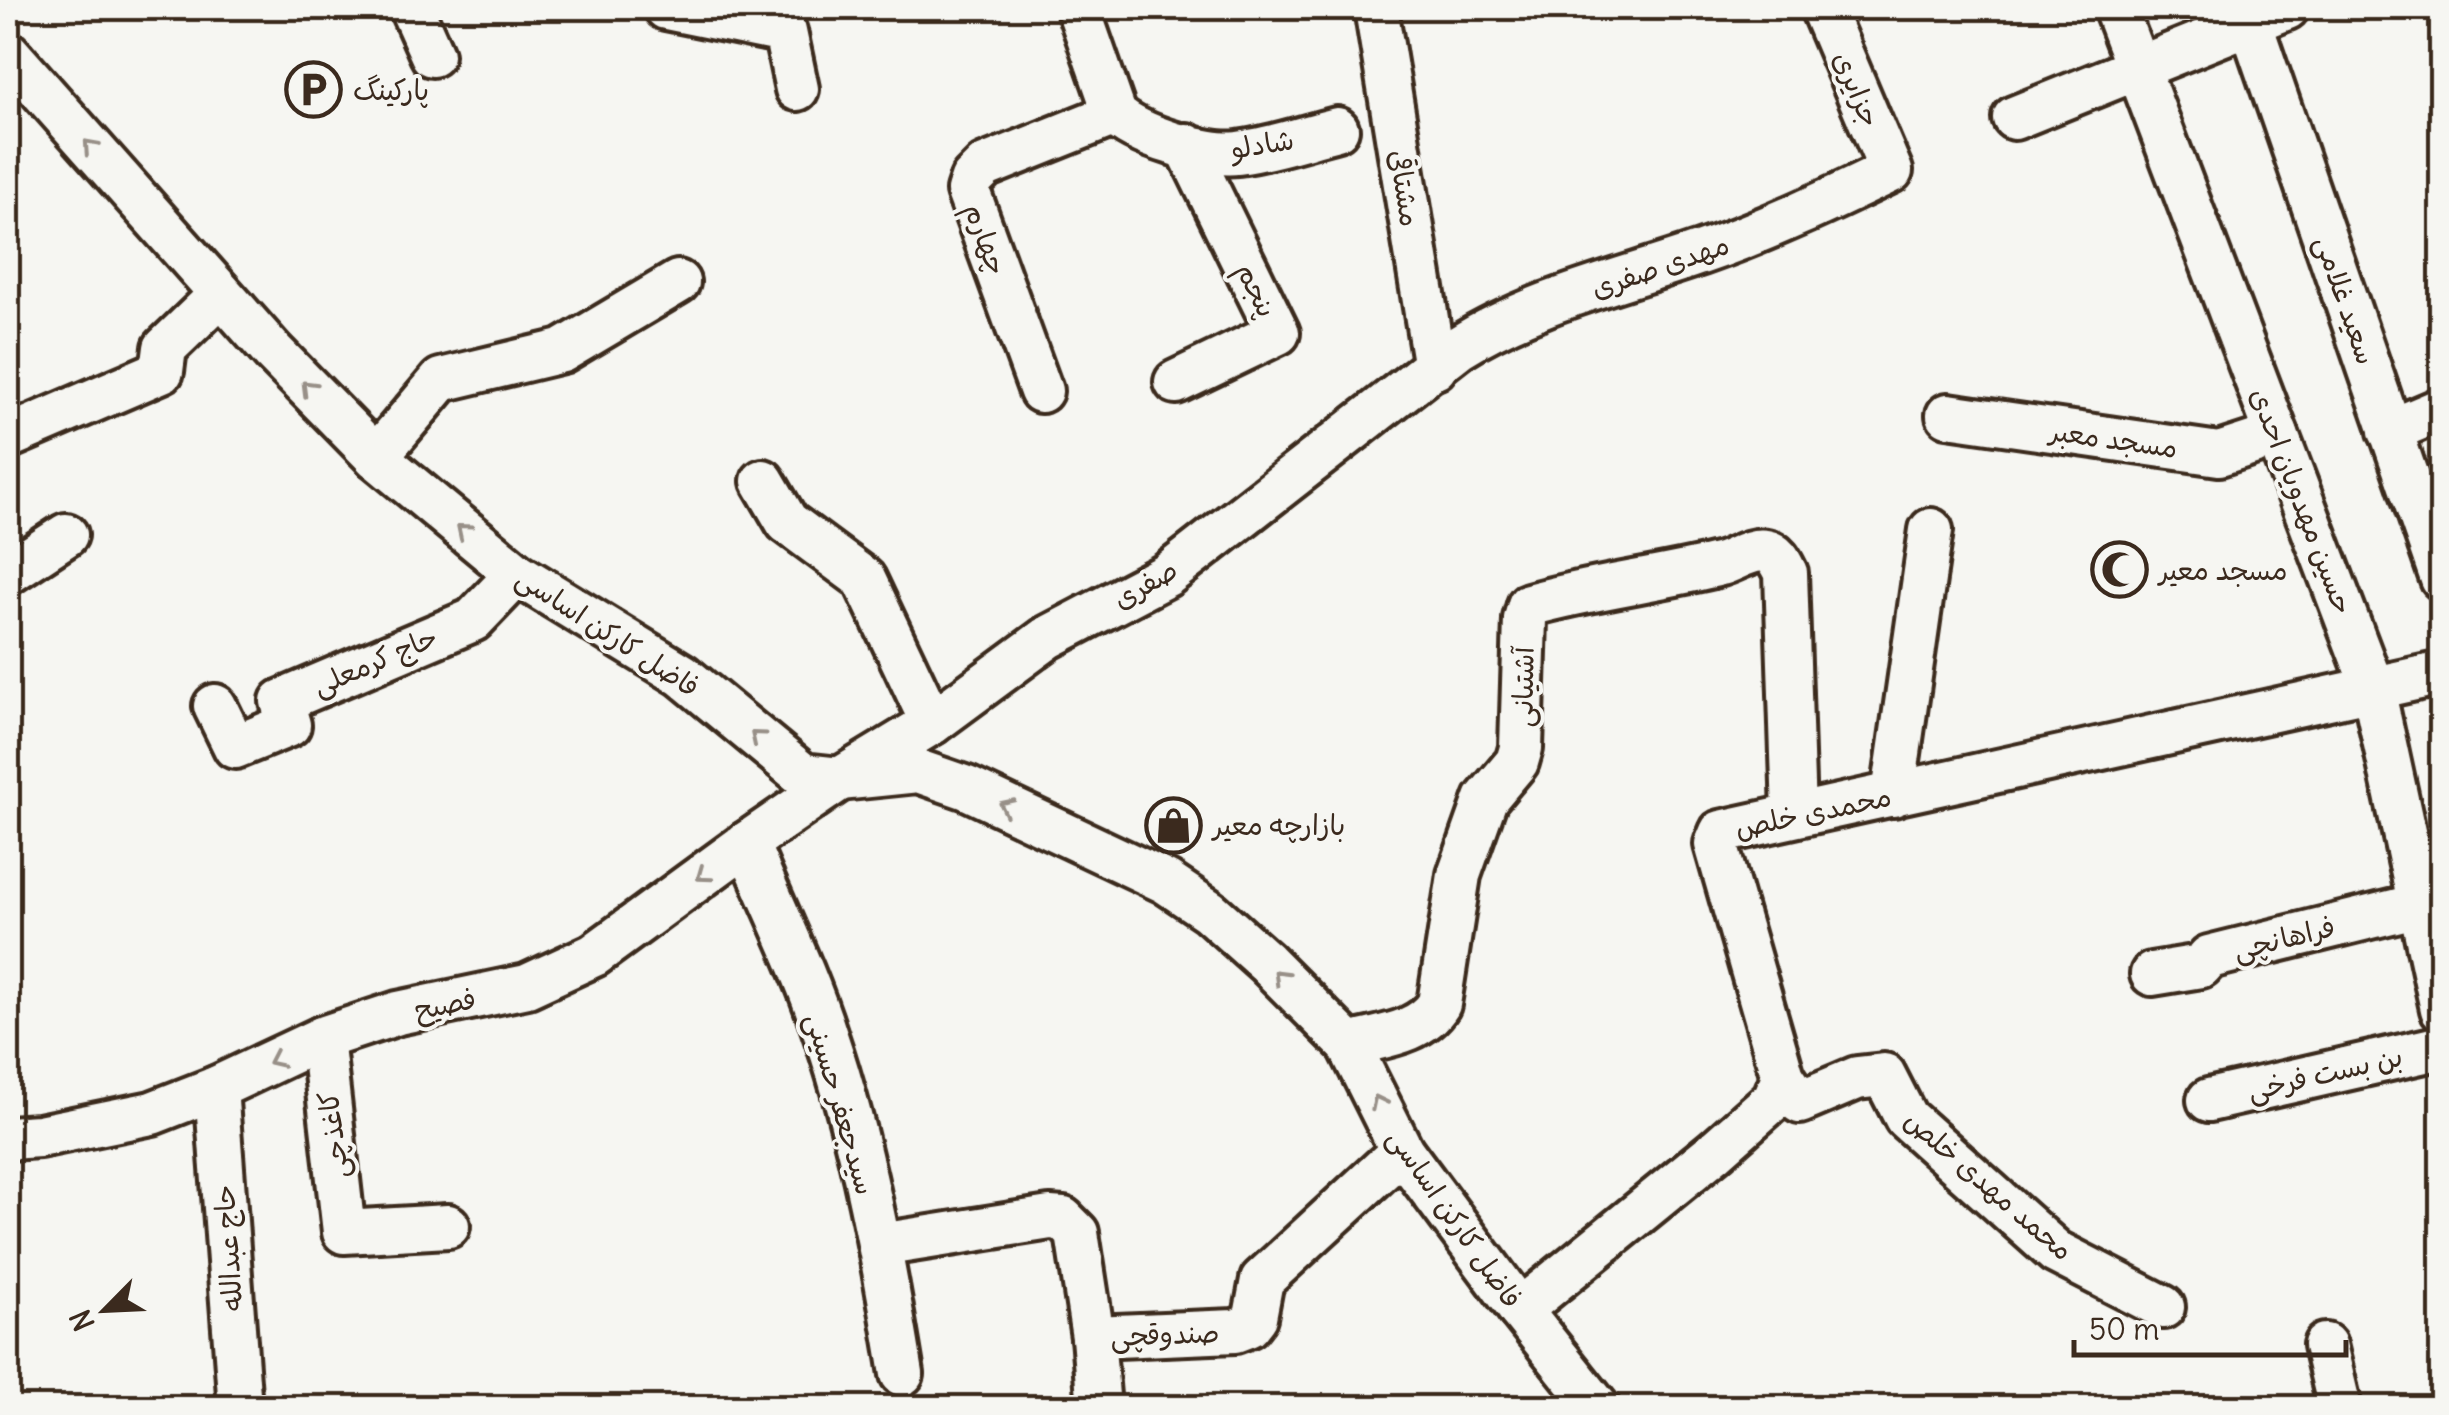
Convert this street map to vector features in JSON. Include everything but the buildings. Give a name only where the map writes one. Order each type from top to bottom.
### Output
[{"type":"street","points":[[411,8],[432,55]]},
{"type":"street","points":[[666,8],[785,32],[797,89]]},
{"type":"street","points":[[1078,8],[1114,114]]},
{"type":"street","name":"مشتاقی","points":[[1376,8],[1435,368]]},
{"type":"street","name":"جزایری","points":[[1822,8],[1891,171]]},
{"type":"street","name":"حسین مهدویان احدی","points":[[2115,8],[2373,688],[2442,1009]]},
{"type":"street","points":[[2014,118],[2268,15]]},
{"type":"street","name":"سعید غلامی","points":[[2268,15],[2390,431],[2442,579]]},
{"type":"street","name":"فاضل کارکن اساسی","points":[[9,58],[273,352],[376,456],[517,574],[682,675],[803,776],[840,780],[918,771],[967,788],[1166,882],[1209,911],[1349,1045],[1402,1151],[1598,1408]]},
{"type":"street","name":"شادلو","points":[[1114,114],[1140,132],[1235,154],[1337,129]]},
{"type":"street","name":"چهارم","points":[[1041,391],[968,191],[972,179],[985,166],[1114,114]]},
{"type":"street","name":"پنجم","points":[[1176,382],[1278,333],[1186,145]]},
{"type":"street","name":"مهدی صفری","points":[[1435,368],[1486,330],[1605,283],[1788,221],[1891,171]]},
{"type":"street","points":[[376,456],[441,380],[562,351],[678,282]]},
{"type":"street","points":[[8,437],[162,371],[165,348],[221,294]]},
{"type":"street","name":"صفری","points":[[840,780],[932,724],[1047,638],[1166,575],[1435,368]]},
{"type":"street","points":[[2390,431],[2442,408]]},
{"type":"street","name":"مسجد معبر","points":[[1948,415],[2220,454],[2277,435]]},
{"type":"street","points":[[763,481],[787,522],[864,579],[932,724]]},
{"type":"street","points":[[1893,796],[1931,530]]},
{"type":"street","points":[[8,573],[66,535]]},
{"type":"street","name":"آشتیانی","points":[[1349,1045],[1411,1029],[1430,1018],[1438,1004],[1459,875],[1486,799],[1517,762],[1521,748],[1525,619],[1529,605],[1579,591],[1653,581],[1756,551],[1770,551],[1786,573],[1794,814]]},
{"type":"street","name":"حاج کرمعلی","points":[[215,706],[234,747],[289,725],[282,700],[472,620],[517,574]]},
{"type":"street","name":"محمدی خلص","points":[[1783,1077],[1716,844],[1720,832],[2442,673]]},
{"type":"street","name":"فصیح","points":[[8,1138],[39,1136],[152,1113],[322,1038],[398,1013],[527,986],[594,955],[840,780]]},
{"type":"street","name":"سیدجعفر حسینی","points":[[747,843],[826,1033],[880,1245],[902,1374]]},
{"type":"street","name":"فراهانچی","points":[[2152,974],[2200,966],[2209,956],[2420,905]]},
{"type":"street","name":"کاغذچی","points":[[322,1038],[344,1232],[448,1226]]},
{"type":"street","name":"بن بست فرخی","points":[[2209,1100],[2442,1046]]},
{"type":"street","name":"محمد مهدی خلص","points":[[1783,1077],[1800,1102],[1857,1078],[1884,1074],[1906,1118],[2056,1252],[2163,1307]]},
{"type":"street","points":[[1520,1310],[1774,1099],[1783,1077]]},
{"type":"street","name":"حاج عبدالله","points":[[216,1088],[240,1408]]},
{"type":"street","name":"صندوقچی","points":[[880,1245],[1063,1218],[1077,1234],[1092,1337],[1235,1331],[1248,1326],[1255,1317],[1262,1280],[1402,1151]]},
{"type":"street","points":[[1092,1337],[1100,1408]]},
{"type":"street","points":[[2325,1344],[2340,1408]]},
{"type":"place","name":"پارکینگ","points":[[314,90]]},
{"type":"place","name":"مسجد معیر","points":[[2120,570]]},
{"type":"place","name":"بازارچه معیر","points":[[1174,825]]}]
